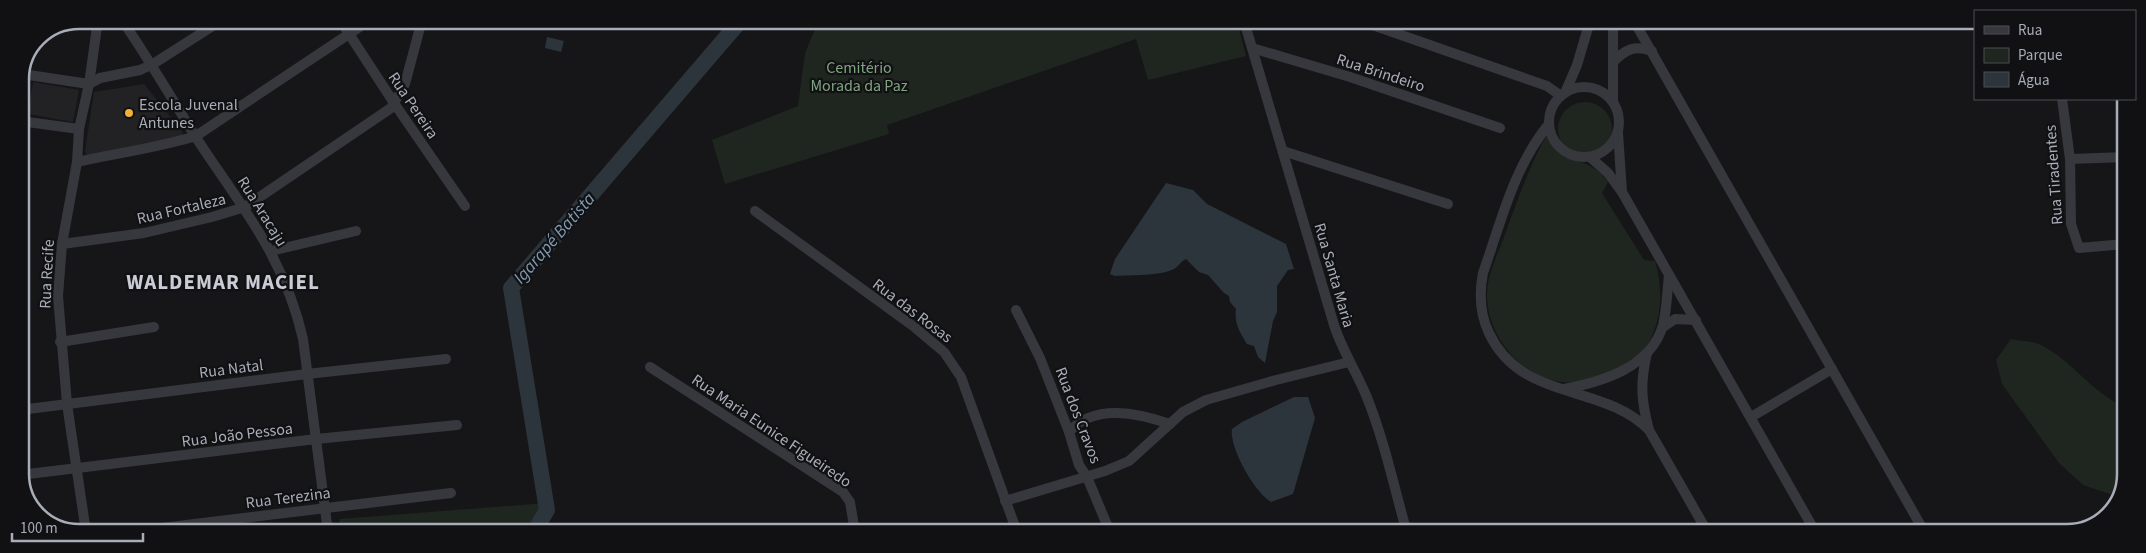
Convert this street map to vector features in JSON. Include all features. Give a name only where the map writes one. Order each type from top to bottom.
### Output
[{"type":"street","name":"Rua Recife","points":[[85,524],[67,404],[60,342],[58,296],[62,244],[77,162],[79,129],[89,84],[97,29]]},
{"type":"street","name":"Rua Aracaju","points":[[128,29],[153,64],[196,136],[245,207],[287,284],[303,339],[327,524]]},
{"type":"street","points":[[29,75],[89,84],[100,78],[140,70],[153,64],[208,29]]},
{"type":"street","name":"Rua Pereira","points":[[345,29],[465,206]]},
{"type":"street","points":[[77,162],[116,153],[165,146],[196,136],[357,29]]},
{"type":"street","points":[[394,103],[405,84],[420,29]]},
{"type":"street","name":"Rua Santa Maria","points":[[1246,29],[1334,325],[1371,408],[1404,524]]},
{"type":"street","points":[[1384,29],[1547,86],[1563,94],[1579,88],[1594,89],[1602,92],[1613,102]]},
{"type":"street","points":[[1588,29],[1577,65],[1563,94],[1552,109],[1549,124],[1530,150],[1516,178],[1483,273],[1480,294],[1487,329],[1504,356],[1525,374],[1627,414],[1648,430]]},
{"type":"street","points":[[1613,29],[1613,102],[1618,114],[1622,192]]},
{"type":"street","points":[[1639,29],[1920,524]]},
{"type":"street","points":[[1613,62],[1629,48],[1639,47],[1652,51]]},
{"type":"street","name":"Rua Brindeiro","points":[[1252,48],[1350,77],[1500,128]]},
{"type":"street","name":"Rua Tiradentes","points":[[2062,100],[2070,159],[2072,224],[2079,248],[2117,245]]},
{"type":"street","name":"Rua Fortaleza","points":[[62,244],[144,233],[245,207],[391,108],[394,103]]},
{"type":"street","points":[[29,121],[79,129]]},
{"type":"street","points":[[1549,124],[1556,142],[1565,151],[1577,156],[1590,157],[1607,149],[1618,133]]},
{"type":"street","points":[[1283,151],[1448,204]]},
{"type":"street","points":[[1590,157],[1608,173],[1622,192],[1811,524]]},
{"type":"street","points":[[2070,159],[2117,157]]},
{"type":"street","name":"Rua das Rosas","points":[[755,211],[913,326],[951,359],[961,377],[1015,524]]},
{"type":"street","points":[[270,250],[356,231]]},
{"type":"street","points":[[1669,275],[1662,328],[1647,353],[1642,376],[1641,394],[1648,430],[1703,524]]},
{"type":"street","name":"Rua dos Cravos","points":[[1016,310],[1040,358],[1069,432],[1079,465],[1087,477],[1107,524]]},
{"type":"street","points":[[1662,328],[1675,319],[1696,320]]},
{"type":"street","points":[[60,342],[154,327]]},
{"type":"street","points":[[1564,389],[1602,380],[1630,366],[1647,353]]},
{"type":"street","name":"Rua Natal","points":[[29,409],[446,359]]},
{"type":"street","points":[[1005,501],[1087,477],[1129,461],[1183,412],[1212,398],[1349,362]]},
{"type":"street","name":"Rua Maria Eunice Figueiredo","points":[[650,367],[843,492],[850,502],[854,524]]},
{"type":"street","points":[[1751,417],[1832,369]]},
{"type":"street","points":[[1069,432],[1079,422],[1101,414],[1128,414],[1154,418],[1170,424]]},
{"type":"street","name":"Rua João Pessoa","points":[[29,474],[316,439],[457,425]]},
{"type":"street","name":"Rua Terezina","points":[[194,524],[451,493]]},
{"type":"shaded area","points":[[33,82],[79,90],[73,122],[29,114]]},
{"type":"shaded area","name":"Escola Juvenal Antunes","points":[[144,84],[183,133],[182,136],[88,156],[85,151],[94,92]]},
{"type":"green space","name":"Cemitério Morada da Paz","points":[[815,29],[1239,29],[1246,56],[1148,80],[1136,39],[887,125],[889,134],[725,184],[712,140],[798,106],[805,53]]},
{"type":"green space","points":[[1580,102],[1590,102],[1600,106],[1608,114],[1612,129],[1608,144],[1600,152],[1590,156],[1580,156],[1570,152],[1562,144],[1558,134],[1558,124],[1562,114],[1570,106]]},
{"type":"green space","points":[[1546,136],[1552,145],[1560,151],[1593,168],[1608,182],[1602,193],[1644,260],[1655,261],[1659,276],[1660,307],[1657,323],[1652,337],[1644,350],[1633,361],[1619,370],[1579,382],[1561,382],[1544,377],[1528,369],[1503,344],[1494,329],[1489,312],[1487,288],[1493,266],[1528,173]]},
{"type":"green space","points":[[2011,339],[2041,345],[2063,360],[2103,394],[2117,403],[2117,475],[2113,494],[2083,485],[2059,463],[2002,384],[1996,360]]},
{"type":"green space","points":[[546,503],[548,524],[340,524],[339,519]]},
{"type":"water","points":[[547,37],[564,41],[561,52],[545,48]]},
{"type":"water","points":[[1166,183],[1193,190],[1207,204],[1286,244],[1294,269],[1288,270],[1277,286],[1277,312],[1273,321],[1265,363],[1258,357],[1254,346],[1247,344],[1242,336],[1237,324],[1236,309],[1230,302],[1229,296],[1208,275],[1199,272],[1186,259],[1174,269],[1161,273],[1115,276],[1110,274],[1115,259]]},
{"type":"water","points":[[1294,397],[1308,397],[1315,418],[1293,494],[1271,502],[1258,489],[1244,469],[1232,437],[1232,429],[1242,422]]},
{"type":"waterway","name":"Igarapé Batista","points":[[539,524],[547,510],[511,288],[733,29]]},
{"type":"place","name":"Escola Juvenal Antunes","points":[[129,113]]},
{"type":"district","name":"WALDEMAR MACIEL","points":[[223,282]]}]
